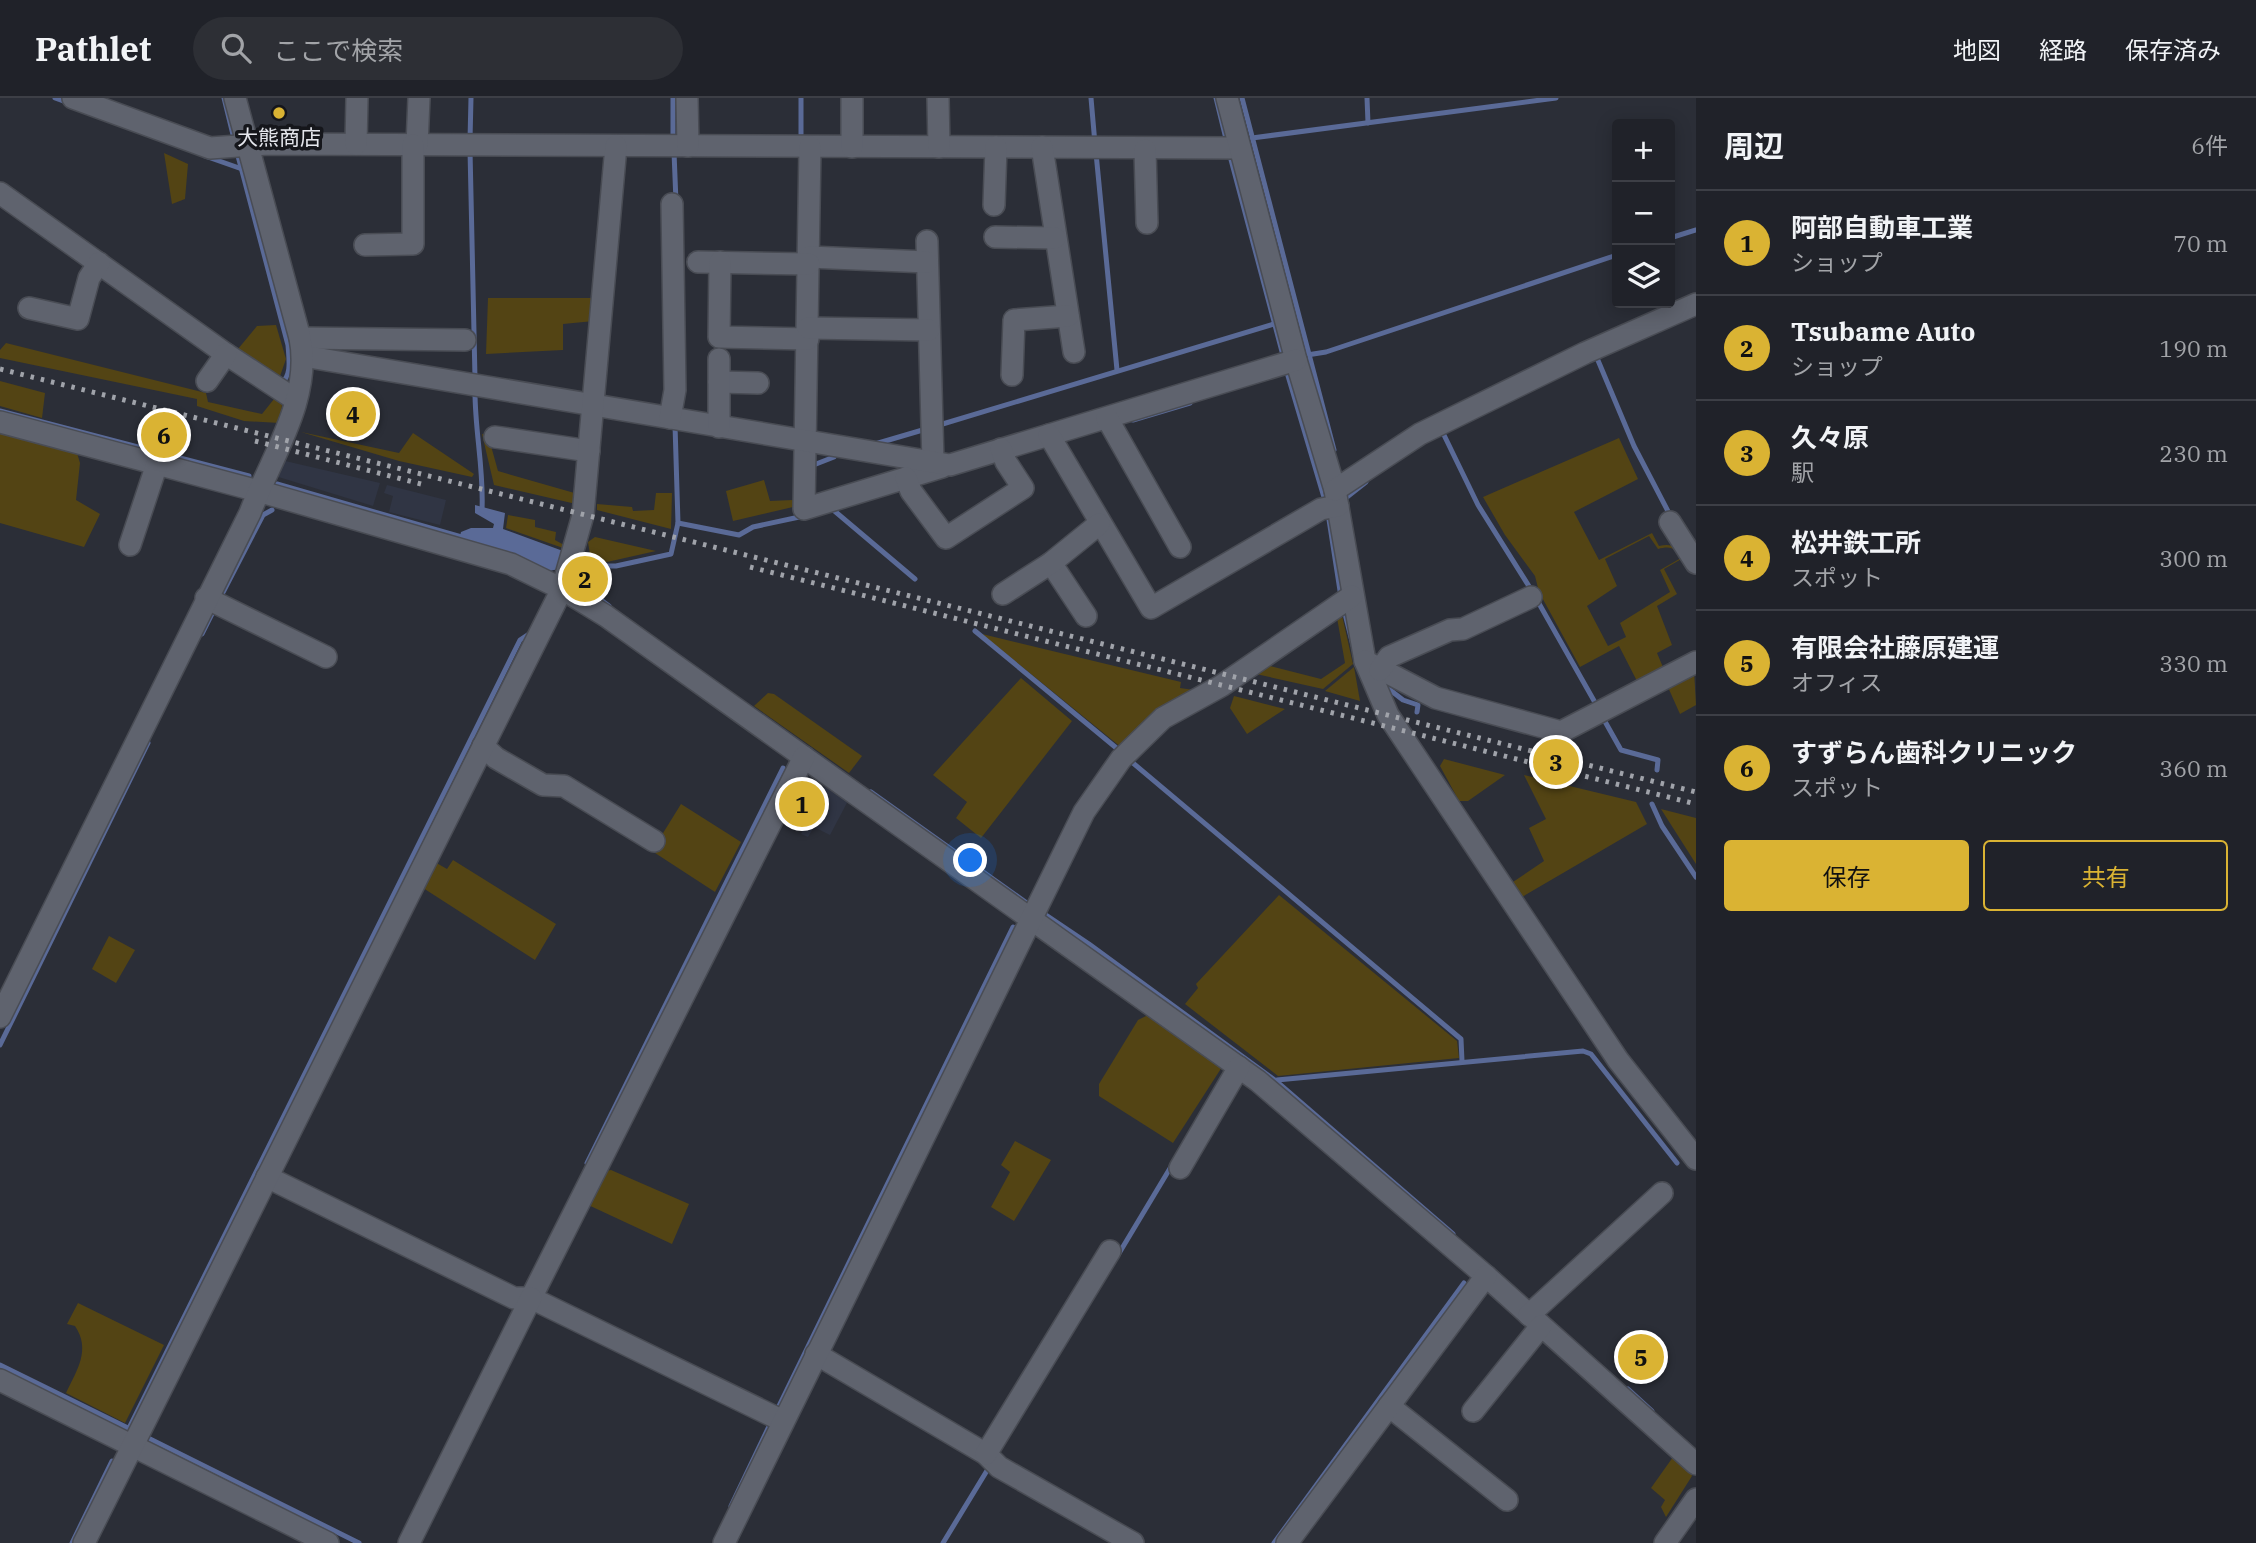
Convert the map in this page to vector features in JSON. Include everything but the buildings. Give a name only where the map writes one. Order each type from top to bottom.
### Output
[{"type":"street","points":[[73,98],[192,144],[210,148],[356,139],[471,145],[616,146],[682,142],[804,147],[852,141],[939,140],[996,147],[1232,150]]},
{"type":"street","points":[[0,1017],[10,973],[213,601],[296,400],[302,376],[302,347],[240,146],[235,98]]},
{"type":"street","points":[[356,139],[357,98]]},
{"type":"street","points":[[365,245],[413,244],[419,98]]},
{"type":"street","points":[[682,142],[687,98]]},
{"type":"street","points":[[852,98],[852,141]]},
{"type":"street","points":[[938,98],[939,140]]},
{"type":"street","points":[[1227,98],[1232,150],[1288,362],[1331,503],[1346,599],[1373,665],[1388,715],[1618,1060],[1696,1159]]},
{"type":"street","points":[[84,1543],[562,589],[583,515],[616,146]]},
{"type":"street","points":[[804,147],[804,509],[908,484],[941,464]]},
{"type":"street","points":[[995,205],[996,147]]},
{"type":"street","points":[[1042,147],[1074,352]]},
{"type":"street","points":[[1145,150],[1147,223]]},
{"type":"street","points":[[0,193],[226,354],[296,400]]},
{"type":"street","points":[[672,204],[675,390],[673,418]]},
{"type":"street","points":[[995,237],[1055,238]]},
{"type":"street","points":[[698,262],[804,262],[927,251],[932,426],[941,464]]},
{"type":"street","points":[[720,262],[719,337],[929,330]]},
{"type":"street","points":[[29,308],[78,319],[89,278],[99,263]]},
{"type":"street","points":[[1052,440],[1095,528],[1151,608],[1331,503],[1420,434],[1596,348],[1696,304]]},
{"type":"street","points":[[1013,375],[1014,320],[1068,316]]},
{"type":"street","points":[[302,347],[465,340]]},
{"type":"street","points":[[302,347],[475,384],[719,427],[802,452],[941,464],[1003,455],[1110,423],[1288,362]]},
{"type":"street","points":[[207,381],[226,354]]},
{"type":"street","points":[[719,359],[719,427]]},
{"type":"street","points":[[719,382],[758,383]]},
{"type":"street","points":[[0,422],[258,491],[511,564],[562,589],[607,616],[804,757],[1034,911],[1239,1067],[1486,1276],[1695,1460]]},
{"type":"street","points":[[1110,423],[1180,547]]},
{"type":"street","points":[[495,437],[589,451]]},
{"type":"street","points":[[908,484],[946,538],[1023,488],[1003,455]]},
{"type":"street","points":[[130,545],[157,464]]},
{"type":"street","points":[[1670,522],[1696,563]]},
{"type":"street","points":[[1003,594],[1051,563],[1095,528]]},
{"type":"street","points":[[1051,563],[1086,616]]},
{"type":"street","points":[[1373,665],[1450,630],[1464,629],[1531,597]]},
{"type":"street","points":[[724,1543],[776,1418],[816,1354],[1084,812],[1124,755],[1163,718],[1221,686],[1346,599]]},
{"type":"street","points":[[213,601],[326,657]]},
{"type":"street","points":[[1373,665],[1436,698],[1561,732],[1696,662]]},
{"type":"street","points":[[483,746],[496,758],[543,785],[564,786],[654,841]]},
{"type":"street","points":[[410,1543],[524,1299],[804,757]]},
{"type":"street","points":[[1180,1168],[1239,1067]]},
{"type":"street","points":[[267,1177],[776,1418]]},
{"type":"street","points":[[1473,1411],[1535,1320],[1662,1193]]},
{"type":"street","points":[[991,1459],[1110,1251]]},
{"type":"street","points":[[1287,1543],[1486,1276]]},
{"type":"street","points":[[816,1354],[1130,1542]]},
{"type":"street","points":[[0,1380],[135,1438],[328,1543]]},
{"type":"street","points":[[1389,1406],[1507,1500]]},
{"type":"street","points":[[1665,1543],[1696,1499]]},
{"type":"shaded area","points":[[164,153],[188,164],[185,199],[172,204]]},
{"type":"shaded area","points":[[488,298],[594,298],[594,321],[563,324],[563,350],[486,354]]},
{"type":"shaded area","points":[[276,325],[286,359],[279,379],[238,349],[257,326]]},
{"type":"shaded area","points":[[6,343],[206,393],[208,402],[262,414],[274,399],[282,405],[280,423],[244,421],[197,406],[197,399],[0,358],[0,350]]},
{"type":"shaded area","points":[[0,381],[45,393],[42,418],[0,406]]},
{"type":"shaded area","points":[[301,432],[399,453],[413,433],[474,474],[472,477],[399,461]]},
{"type":"shaded area","points":[[0,433],[77,453],[80,463],[76,500],[100,514],[84,547],[0,523]]},
{"type":"shaded area","points":[[482,434],[488,435],[498,471],[578,494],[576,504],[494,485]]},
{"type":"shaded area","points":[[1619,438],[1638,479],[1574,512],[1599,560],[1652,533],[1659,546],[1674,547],[1685,557],[1664,569],[1677,594],[1657,606],[1672,645],[1657,653],[1665,672],[1639,685],[1619,646],[1580,667],[1539,592],[1535,576],[1505,535],[1483,497]],"holes":[[[1649,536],[1658,549],[1671,548],[1681,558],[1660,570],[1670,592],[1620,623],[1626,637],[1608,646],[1587,606],[1617,586],[1605,559]]]},
{"type":"shaded area","points":[[281,460],[380,483],[373,506],[272,475]]},
{"type":"shaded area","points":[[764,480],[770,501],[793,500],[793,507],[733,521],[726,491]]},
{"type":"shaded area","points":[[387,485],[446,500],[440,525],[389,512],[393,496],[384,493]]},
{"type":"shaded area","points":[[656,493],[672,493],[671,529],[597,510],[597,504],[632,507],[633,511],[654,510]]},
{"type":"shaded area","points":[[508,515],[535,520],[535,527],[556,532],[555,540],[564,545],[563,548],[506,528]]},
{"type":"shaded area","points":[[595,537],[656,551],[607,562],[591,561],[588,542]]},
{"type":"shaded area","points":[[1341,611],[1353,664],[1323,689],[1256,674],[1271,660],[1270,666],[1321,679],[1345,663],[1336,612]]},
{"type":"shaded area","points":[[982,634],[1181,682],[1180,688],[1194,690],[1122,748]]},
{"type":"shaded area","points":[[1354,667],[1360,701],[1325,691]]},
{"type":"shaded area","points":[[1694,670],[1696,705],[1680,714],[1667,685]]},
{"type":"shaded area","points":[[1021,678],[1072,721],[981,838],[956,818],[967,802],[933,775]]},
{"type":"shaded area","points":[[768,693],[774,694],[862,756],[849,773],[754,706]]},
{"type":"shaded area","points":[[1234,696],[1285,709],[1247,734],[1230,708]]},
{"type":"shaded area","points":[[1444,759],[1505,775],[1468,801],[1459,801],[1440,766]]},
{"type":"shaded area","points":[[1524,775],[1636,802],[1647,824],[1522,897],[1513,882],[1544,861],[1529,828],[1546,819]]},
{"type":"shaded area","points":[[825,787],[849,799],[830,835],[814,827],[808,837],[801,834]]},
{"type":"shaded area","points":[[681,804],[741,842],[715,892],[652,851]]},
{"type":"shaded area","points":[[1661,809],[1696,818],[1696,864]]},
{"type":"shaded area","points":[[453,860],[556,924],[535,960],[420,886],[433,861],[447,869]]},
{"type":"shaded area","points":[[1279,895],[1457,1041],[1459,1058],[1278,1076],[1185,1004],[1198,988],[1196,984]]},
{"type":"shaded area","points":[[109,936],[135,950],[116,983],[92,969]]},
{"type":"shaded area","points":[[1148,1015],[1222,1067],[1173,1143],[1099,1096],[1099,1084],[1138,1020]]},
{"type":"shaded area","points":[[1015,1141],[1051,1160],[1014,1221],[991,1207],[1010,1172],[1001,1165]]},
{"type":"shaded area","points":[[611,1170],[689,1204],[672,1244],[584,1203],[606,1171]]},
{"type":"shaded area","points":[[78,1303],[164,1345],[125,1423],[66,1393],[81,1360],[80,1335],[75,1326],[67,1324]]},
{"type":"shaded area","points":[[1673,1457],[1690,1470],[1692,1476],[1666,1517],[1661,1507],[1665,1500],[1651,1488]]},
{"type":"water","points":[[475,505],[505,513],[503,529],[563,551],[559,569],[549,571],[515,556],[459,540],[461,532],[471,528],[493,528],[494,524],[475,513]]},
{"type":"waterway","points":[[55,98],[69,103]]},
{"type":"waterway","points":[[224,98],[235,143]]},
{"type":"waterway","points":[[470,140],[471,98]]},
{"type":"waterway","points":[[670,137],[673,137],[673,98]]},
{"type":"waterway","points":[[801,98],[801,140]]},
{"type":"waterway","points":[[1091,98],[1095,144]]},
{"type":"waterway","points":[[1216,98],[1227,143]]},
{"type":"waterway","points":[[1242,98],[1334,450]]},
{"type":"waterway","points":[[1367,98],[1368,123]]},
{"type":"waterway","points":[[1252,138],[1556,98]]},
{"type":"waterway","points":[[470,150],[475,378]]},
{"type":"waterway","points":[[237,152],[288,345],[288,372],[281,383]]},
{"type":"waterway","points":[[674,152],[676,202]]},
{"type":"waterway","points":[[1229,152],[1284,359]]},
{"type":"waterway","points":[[1096,153],[1117,370]]},
{"type":"waterway","points":[[205,156],[242,169]]},
{"type":"waterway","points":[[1675,236],[1696,230]]},
{"type":"waterway","points":[[1307,355],[1326,352],[1612,257]]},
{"type":"waterway","points":[[936,426],[1274,324]]},
{"type":"waterway","points":[[1597,358],[1634,446],[1671,517]]},
{"type":"waterway","points":[[1286,369],[1326,504]]},
{"type":"waterway","points":[[475,392],[482,510],[486,512]]},
{"type":"waterway","points":[[1133,420],[1190,403]]},
{"type":"waterway","points":[[0,411],[249,476]]},
{"type":"waterway","points":[[675,425],[678,523]]},
{"type":"waterway","points":[[875,444],[926,429]]},
{"type":"waterway","points":[[1443,433],[1478,505],[1532,591]]},
{"type":"waterway","points":[[811,466],[834,457]]},
{"type":"waterway","points":[[1347,497],[1366,482]]},
{"type":"waterway","points":[[277,484],[465,538]]},
{"type":"waterway","points":[[831,508],[915,579]]},
{"type":"waterway","points":[[219,600],[263,515],[272,510]]},
{"type":"waterway","points":[[1328,513],[1341,597]]},
{"type":"waterway","points":[[590,566],[616,566],[671,554],[678,523],[739,535],[753,527],[804,516]]},
{"type":"waterway","points":[[575,585],[589,591],[609,606]]},
{"type":"waterway","points":[[1537,600],[1597,706]]},
{"type":"waterway","points":[[202,634],[215,608]]},
{"type":"waterway","points":[[1344,610],[1355,653]]},
{"type":"waterway","points":[[975,631],[1120,751]]},
{"type":"waterway","points":[[129,1428],[520,640],[529,634]]},
{"type":"waterway","points":[[1385,686],[1403,700],[1418,705],[1417,712]]},
{"type":"waterway","points":[[1603,718],[1621,750],[1658,760],[1657,770]]},
{"type":"waterway","points":[[0,1045],[148,743]]},
{"type":"waterway","points":[[1127,758],[1461,1039],[1462,1061]]},
{"type":"waterway","points":[[587,1163],[783,768]]},
{"type":"waterway","points":[[871,792],[1031,906]]},
{"type":"waterway","points":[[1652,804],[1662,826],[1696,877]]},
{"type":"waterway","points":[[1040,911],[1276,1081],[1453,1234]]},
{"type":"waterway","points":[[776,1412],[1013,927]]},
{"type":"waterway","points":[[1277,1080],[1583,1051],[1591,1054],[1677,1163]]},
{"type":"waterway","points":[[1118,1255],[1172,1165]]},
{"type":"waterway","points":[[1274,1543],[1464,1283]]},
{"type":"waterway","points":[[0,1365],[132,1430]]},
{"type":"waterway","points":[[1628,1389],[1652,1411]]},
{"type":"waterway","points":[[731,1506],[772,1420]]},
{"type":"waterway","points":[[144,1436],[359,1543]]},
{"type":"waterway","points":[[72,1543],[112,1461]]},
{"type":"waterway","points":[[943,1543],[991,1464]]},
{"type":"railway","points":[[0,369],[1696,792]]},
{"type":"railway","points":[[255,441],[421,484]]},
{"type":"railway","points":[[750,567],[1696,804]]},
{"type":"place","name":"大熊商店","points":[[279,113]]},
{"type":"place","name":"松井鉄工所","points":[[353,414]]},
{"type":"place","name":"すずらん歯科クリニック","points":[[164,435]]},
{"type":"place","name":"Tsubame Auto","points":[[585,579]]},
{"type":"place","name":"久々原","points":[[1556,762]]},
{"type":"place","name":"阿部自動車工業","points":[[802,804]]},
{"type":"place","name":"有限会社藤原建運","points":[[1641,1357]]}]
